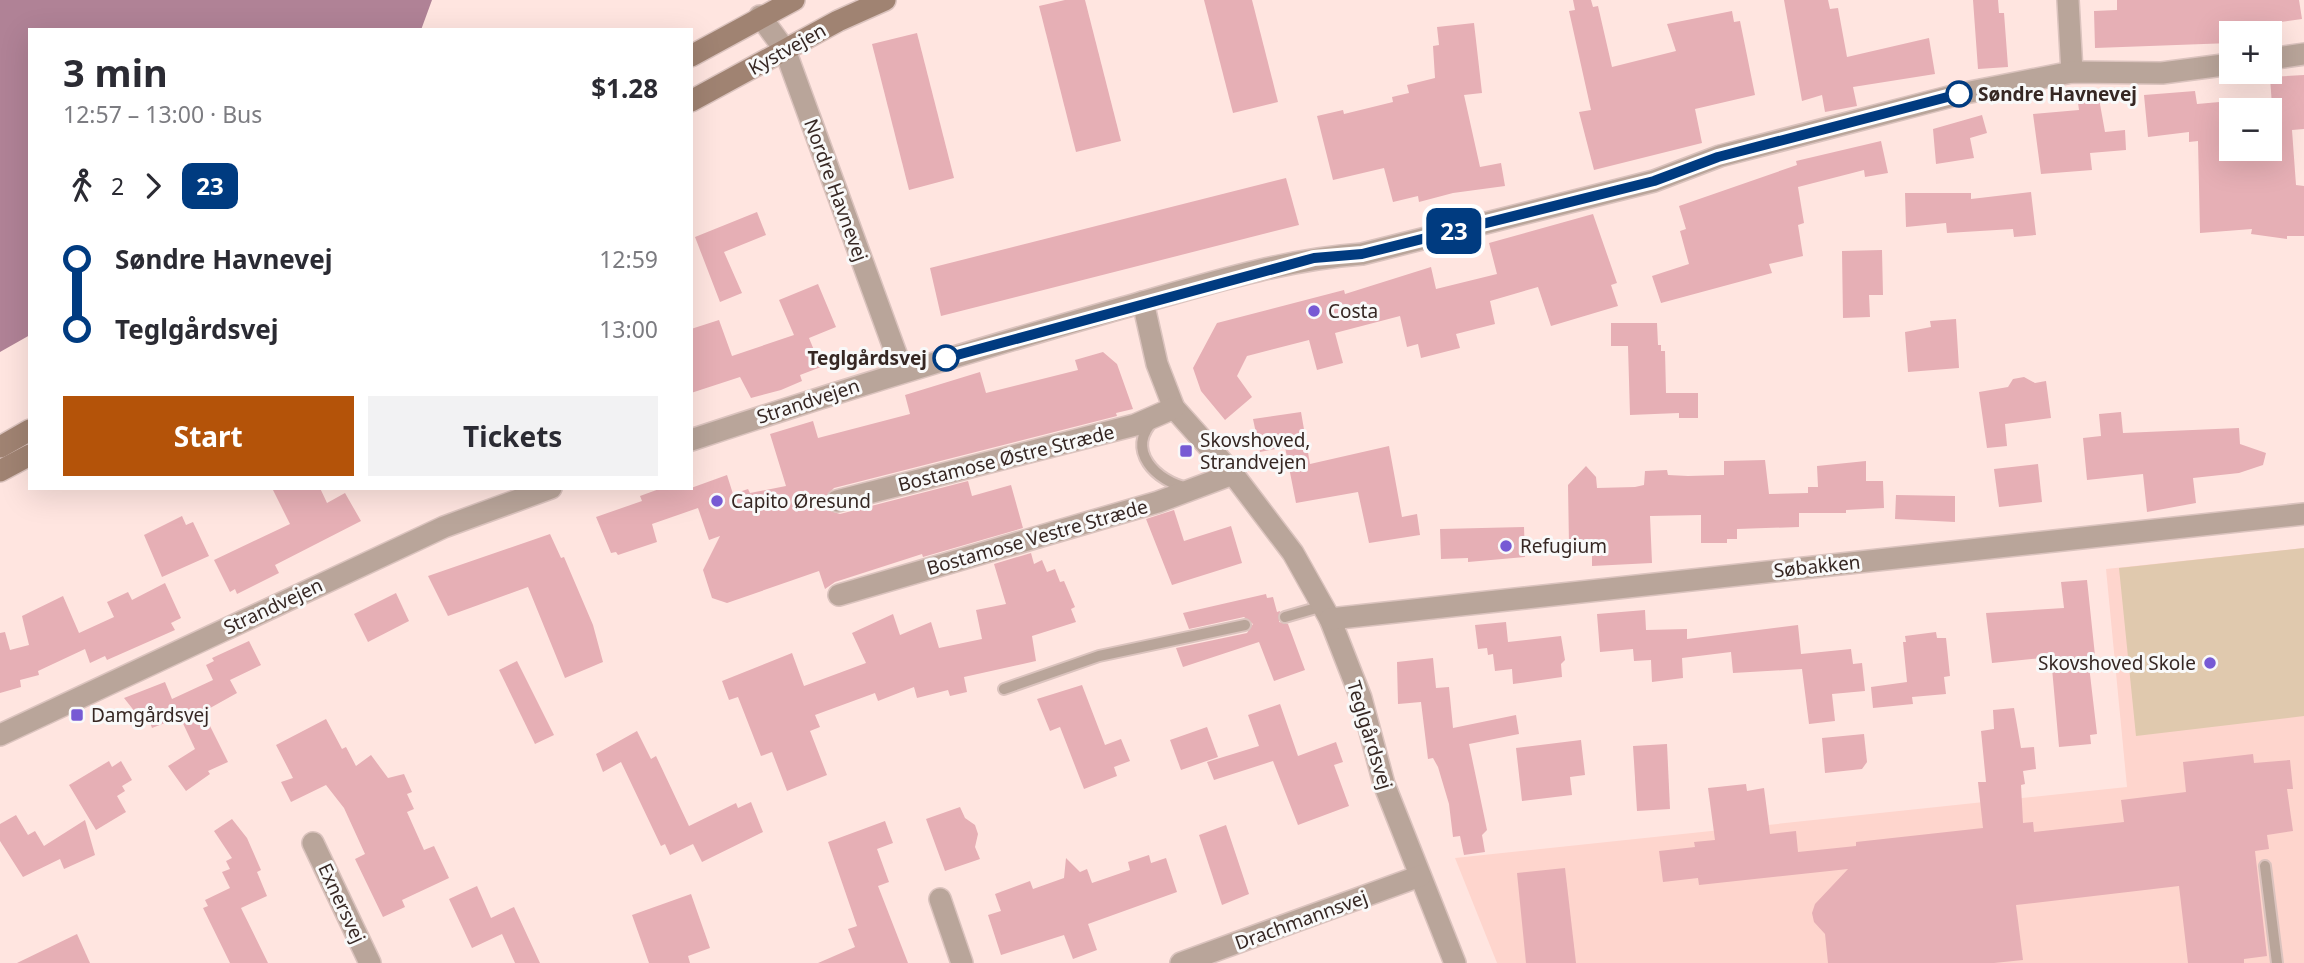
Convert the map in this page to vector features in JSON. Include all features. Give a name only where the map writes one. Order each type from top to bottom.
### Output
[{"type":"main road","name":"Kystvejen","points":[[693,55],[760,16],[794,0]]},
{"type":"main road","name":"Kystvejen","points":[[693,100],[838,21],[885,0]]},
{"type":"main road","points":[[0,447],[28,431]]},
{"type":"main road","points":[[0,471],[28,456]]},
{"type":"street","points":[[2068,0],[2072,72]]},
{"type":"street","name":"Nordre Havnevej","points":[[760,16],[785,50],[902,370]]},
{"type":"street","points":[[2282,57],[2304,54]]},
{"type":"street","name":"Strandvejen","points":[[693,439],[902,370],[1143,302],[1314,258],[1362,254],[1654,181],[1718,157],[1911,107],[2072,72],[2162,73],[2219,66]]},
{"type":"street","name":"Teglgårdsvej","points":[[1143,302],[1168,410],[1234,474],[1293,553],[1326,613],[1361,698],[1384,784],[1455,963]]},
{"type":"street","name":"Bostamose Østre Stræde","points":[[837,502],[1135,425],[1168,410]]},
{"type":"street","name":"Bostamose Vestre Stræde","points":[[839,594],[1158,502],[1234,474]]},
{"type":"street","name":"Strandvejen","points":[[0,735],[444,527],[546,490]]},
{"type":"street","name":"Søbakken","points":[[1326,613],[2304,514]]},
{"type":"street","name":"Exnersvej","points":[[313,842],[370,963]]},
{"type":"street","name":"Drachmannsvej","points":[[1181,963],[1420,876]]},
{"type":"street","points":[[940,899],[962,963]]},
{"type":"lane","points":[[1168,410],[1150,425],[1146,435],[1145,458],[1158,478],[1176,486],[1194,489]]},
{"type":"lane","points":[[1285,617],[1326,613]]},
{"type":"lane","points":[[1004,689],[1099,656],[1245,625]]},
{"type":"lane","points":[[2265,866],[2277,963]]},
{"type":"shaded area","points":[[0,0],[432,0],[422,28],[28,28],[28,336],[0,352]]},
{"type":"shaded area","name":"Skovshoved Skole","points":[[2304,548],[2304,963],[1497,963],[1455,858],[2127,787],[2106,569]]},
{"type":"shaded area","points":[[2304,548],[2304,716],[2136,736],[2119,568]]},
{"type":"building","points":[[1065,0],[1085,0],[1121,141],[1076,152],[1039,6]]},
{"type":"building","points":[[1204,0],[1252,0],[1278,102],[1233,113]]},
{"type":"building","points":[[1573,0],[1591,0],[1593,7],[1598,6],[1612,67],[1676,51],[1667,24],[1732,11],[1734,22],[1740,21],[1755,95],[1695,109],[1702,143],[1594,170],[1579,112],[1591,110],[1569,11],[1575,10]]},
{"type":"building","points":[[1784,0],[1828,0],[1830,9],[1838,8],[1847,57],[1929,38],[1935,74],[1853,87],[1857,106],[1825,112],[1822,95],[1802,101]]},
{"type":"building","points":[[1973,0],[1998,0],[1999,13],[2004,13],[2008,67],[1978,69]]},
{"type":"building","points":[[2117,0],[2299,0],[2302,19],[2282,22],[2219,21],[2219,43],[2095,48],[2094,11],[2117,10]]},
{"type":"building","points":[[1474,23],[1482,93],[1464,95],[1480,167],[1501,163],[1505,186],[1453,193],[1419,202],[1418,196],[1393,202],[1384,168],[1333,180],[1317,116],[1343,110],[1344,114],[1393,102],[1392,97],[1409,93],[1407,85],[1435,78],[1433,46],[1439,45],[1437,27]]},
{"type":"building","points":[[917,33],[954,178],[909,190],[872,44]]},
{"type":"building","points":[[2304,75],[2304,129],[2292,130],[2296,185],[2304,186],[2304,236],[2287,236],[2287,239],[2251,234],[2252,229],[2200,233],[2198,141],[2189,142],[2189,132],[2148,137],[2144,95],[2195,91],[2197,104],[2219,102],[2219,161],[2282,161],[2282,98],[2271,98],[2270,84],[2282,84],[2282,76]]},
{"type":"building","points":[[2098,93],[2105,132],[2125,130],[2126,150],[2090,153],[2092,170],[2041,174],[2033,114],[2079,110],[2077,96]]},
{"type":"building","points":[[1982,115],[1987,133],[1970,138],[1974,158],[1936,164],[1933,129]]},
{"type":"building","points":[[1881,141],[1888,173],[1865,177],[1864,170],[1798,187],[1804,223],[1798,225],[1803,256],[1769,264],[1772,273],[1661,303],[1652,276],[1689,264],[1680,231],[1686,229],[1679,206],[1797,165],[1796,161]]},
{"type":"building","points":[[1286,178],[1299,225],[941,316],[930,268]]},
{"type":"building","points":[[2031,192],[2036,235],[2014,237],[2013,229],[1947,233],[1946,223],[1906,227],[1905,193],[1971,193],[1971,199]]},
{"type":"building","points":[[757,212],[766,235],[724,252],[742,293],[720,302],[695,237]]},
{"type":"building","points":[[1593,214],[1617,283],[1611,285],[1618,306],[1551,326],[1538,287],[1490,301],[1495,324],[1456,334],[1460,348],[1421,358],[1418,344],[1407,347],[1400,316],[1335,333],[1343,363],[1317,370],[1309,340],[1247,356],[1237,376],[1252,397],[1225,420],[1201,391],[1193,368],[1217,323],[1344,290],[1345,294],[1431,267],[1436,289],[1497,274],[1489,243]]},
{"type":"building","points":[[1882,250],[1883,295],[1869,295],[1870,317],[1843,318],[1842,251]]},
{"type":"building","points":[[818,284],[836,327],[809,338],[821,367],[800,375],[802,381],[751,398],[740,377],[693,392],[693,328],[719,320],[732,356],[794,335],[779,300]]},
{"type":"building","points":[[1956,319],[1959,368],[1908,372],[1905,332],[1931,327],[1930,321]]},
{"type":"building","points":[[1611,323],[1657,323],[1658,345],[1661,345],[1661,351],[1665,351],[1666,393],[1698,393],[1698,418],[1679,418],[1679,413],[1630,415],[1628,346],[1611,346]]},
{"type":"building","points":[[1103,352],[1117,364],[1133,409],[1116,413],[1117,416],[834,488],[824,498],[827,510],[840,514],[968,481],[972,496],[1011,485],[1023,528],[923,557],[922,554],[835,582],[825,589],[819,571],[727,603],[712,598],[703,570],[720,536],[709,540],[698,508],[652,524],[657,542],[618,555],[616,552],[611,553],[596,517],[642,501],[640,496],[656,490],[693,490],[693,487],[727,475],[733,494],[748,489],[750,493],[786,486],[770,434],[813,421],[818,438],[910,414],[905,395],[980,372],[986,393],[1078,370],[1075,360]]},
{"type":"building","points":[[2024,377],[2035,383],[2046,381],[2051,418],[2005,424],[2007,446],[1987,448],[1979,392],[2008,387],[2013,379]]},
{"type":"building","points":[[1301,412],[1310,464],[1389,446],[1402,517],[1417,514],[1420,535],[1369,543],[1358,492],[1296,503],[1285,447],[1260,452],[1253,419]]},
{"type":"building","points":[[2121,412],[2123,433],[2239,428],[2240,444],[2266,453],[2263,465],[2239,473],[2193,478],[2196,503],[2147,512],[2143,474],[2087,480],[2083,438],[2101,436],[2099,414]]},
{"type":"building","points":[[1765,460],[1769,494],[1808,493],[1808,487],[1818,487],[1817,466],[1866,461],[1866,481],[1883,481],[1884,508],[1846,510],[1846,513],[1799,513],[1799,527],[1737,529],[1737,539],[1727,539],[1727,543],[1701,543],[1701,515],[1650,516],[1652,563],[1592,566],[1592,544],[1569,545],[1568,485],[1586,466],[1596,477],[1597,488],[1635,487],[1644,485],[1645,471],[1667,470],[1668,475],[1724,475],[1724,461]]},
{"type":"building","points":[[2038,464],[2042,502],[1999,507],[1994,469]]},
{"type":"building","points":[[273,490],[321,490],[327,503],[345,493],[361,521],[275,565],[279,573],[237,594],[235,589],[230,592],[214,560],[290,524]]},
{"type":"building","points":[[1896,495],[1955,496],[1955,522],[1895,519]]},
{"type":"building","points":[[1174,510],[1184,541],[1231,526],[1242,563],[1172,585],[1146,519]]},
{"type":"building","points":[[182,516],[186,525],[193,522],[209,556],[162,577],[144,535]]},
{"type":"building","points":[[1524,527],[1525,557],[1468,562],[1468,558],[1441,559],[1440,529]]},
{"type":"building","points":[[550,534],[561,558],[564,557],[593,625],[603,662],[565,678],[528,587],[448,616],[428,576]]},
{"type":"building","points":[[1031,553],[1034,564],[1042,560],[1047,572],[1055,569],[1060,582],[1064,581],[1075,607],[1071,609],[1076,622],[1032,636],[1036,661],[964,677],[967,692],[950,696],[948,690],[917,698],[914,687],[878,701],[875,693],[815,715],[820,727],[810,731],[827,775],[787,791],[772,752],[761,756],[738,697],[729,700],[722,681],[792,653],[804,686],[866,663],[852,633],[893,614],[900,635],[931,622],[939,648],[982,639],[976,610],[1006,604],[994,564]]},
{"type":"building","points":[[2087,580],[2096,665],[2089,666],[2097,734],[2090,735],[2091,744],[2059,747],[2051,657],[1992,663],[1986,613],[2064,608],[2061,582]]},
{"type":"building","points":[[165,583],[181,618],[171,623],[175,630],[107,660],[105,656],[90,663],[85,649],[38,671],[39,675],[20,680],[21,687],[0,693],[0,633],[5,632],[10,650],[29,645],[22,616],[63,596],[79,633],[114,617],[107,602],[128,592],[132,600]]},
{"type":"building","points":[[396,593],[409,621],[368,642],[354,614]]},
{"type":"building","points":[[1266,594],[1267,598],[1273,597],[1277,612],[1280,611],[1279,622],[1288,624],[1305,670],[1274,681],[1259,642],[1183,667],[1176,648],[1247,633],[1253,624],[1244,617],[1189,629],[1183,613]]},
{"type":"building","points":[[1645,610],[1646,630],[1687,629],[1687,639],[1798,625],[1801,654],[1851,649],[1853,664],[1862,663],[1865,691],[1832,694],[1835,721],[1809,724],[1802,669],[1733,673],[1731,652],[1682,658],[1683,678],[1652,682],[1651,660],[1634,661],[1633,649],[1600,652],[1597,614]]},
{"type":"building","points":[[1506,622],[1508,642],[1561,636],[1565,660],[1561,664],[1562,677],[1513,684],[1512,669],[1495,671],[1493,654],[1488,655],[1487,648],[1478,649],[1475,625]]},
{"type":"building","points":[[1936,632],[1937,638],[1946,638],[1950,676],[1944,677],[1946,694],[1912,697],[1913,704],[1873,708],[1871,687],[1907,682],[1903,642],[1906,642],[1905,636]]},
{"type":"building","points":[[249,641],[261,665],[230,680],[237,693],[203,712],[228,762],[208,771],[210,774],[186,791],[168,766],[195,749],[180,717],[152,728],[149,720],[143,722],[124,698],[165,682],[172,699],[213,680],[206,665],[214,661],[212,658]]},
{"type":"building","points":[[1433,658],[1436,688],[1449,687],[1453,728],[1516,715],[1519,734],[1469,744],[1487,830],[1482,835],[1485,852],[1464,855],[1460,836],[1453,837],[1449,804],[1438,767],[1433,758],[1428,759],[1421,702],[1398,704],[1397,662]]},
{"type":"building","points":[[517,661],[554,735],[535,744],[499,670]]},
{"type":"building","points":[[1082,685],[1105,745],[1121,739],[1130,761],[1114,767],[1117,776],[1084,789],[1060,727],[1050,731],[1037,699]]},
{"type":"building","points":[[1280,704],[1298,756],[1336,742],[1343,762],[1334,765],[1349,806],[1298,825],[1273,761],[1214,780],[1207,762],[1259,746],[1248,715]]},
{"type":"building","points":[[2014,708],[2021,748],[2034,747],[2036,769],[2023,771],[2025,784],[2021,785],[2023,823],[2033,822],[2034,832],[2124,822],[2121,800],[2186,792],[2183,762],[2253,754],[2254,763],[2290,760],[2293,789],[2287,789],[2293,831],[2267,835],[2269,849],[2255,851],[2267,956],[2244,959],[2244,963],[2188,963],[2179,886],[2016,905],[2023,960],[1994,963],[1828,963],[1825,934],[1814,922],[1812,913],[1815,904],[1848,869],[1699,885],[1698,878],[1663,882],[1659,851],[1695,847],[1694,842],[1715,840],[1708,788],[1746,784],[1747,791],[1764,788],[1770,834],[1796,831],[1798,852],[1856,846],[1856,842],[1983,828],[1978,782],[1986,782],[1981,731],[1994,729],[1993,710]]},
{"type":"building","points":[[326,719],[342,749],[346,747],[356,766],[371,755],[388,778],[404,774],[412,792],[407,794],[414,809],[407,812],[424,850],[434,846],[449,878],[402,900],[405,907],[383,917],[355,859],[365,854],[344,808],[326,785],[291,802],[281,782],[293,778],[276,745]]},
{"type":"building","points":[[1207,727],[1218,757],[1181,770],[1170,740]]},
{"type":"building","points":[[637,731],[651,759],[656,756],[689,826],[736,803],[738,808],[751,802],[763,832],[702,862],[693,844],[670,855],[665,844],[661,846],[621,762],[603,772],[596,754]]},
{"type":"building","points":[[1864,734],[1867,762],[1862,769],[1825,773],[1822,738]]},
{"type":"building","points":[[1581,740],[1585,775],[1570,777],[1572,795],[1522,801],[1516,748]]},
{"type":"building","points":[[1667,744],[1670,809],[1637,811],[1633,746]]},
{"type":"building","points":[[109,761],[112,767],[121,761],[132,780],[122,786],[125,791],[117,796],[126,812],[96,830],[69,785]]},
{"type":"building","points":[[960,807],[965,818],[975,825],[978,834],[975,847],[980,859],[945,871],[926,819]]},
{"type":"building","points":[[16,815],[28,835],[35,831],[44,846],[85,820],[95,855],[64,869],[60,859],[23,877],[0,841],[0,824]]},
{"type":"building","points":[[232,819],[247,838],[261,870],[257,872],[267,896],[241,908],[268,963],[230,963],[203,908],[208,906],[205,900],[230,888],[222,872],[230,869],[226,861],[232,858],[214,831]]},
{"type":"building","points":[[885,821],[893,843],[877,849],[889,882],[878,886],[908,963],[818,963],[855,947],[848,929],[857,926],[828,842]]},
{"type":"building","points":[[1226,825],[1249,894],[1222,905],[1199,835]]},
{"type":"building","points":[[1149,855],[1151,863],[1166,858],[1177,892],[1088,924],[1097,950],[1073,959],[1064,935],[1001,955],[988,915],[1001,911],[995,894],[1030,881],[1033,889],[1064,878],[1066,858],[1080,872],[1087,869],[1092,883],[1130,870],[1128,862]]},
{"type":"building","points":[[1565,868],[1576,963],[1526,963],[1517,873]]},
{"type":"building","points":[[477,886],[491,918],[514,907],[540,963],[515,963],[502,934],[472,948],[449,899]]},
{"type":"building","points":[[691,894],[710,948],[688,956],[690,963],[649,963],[632,915]]},
{"type":"building","points":[[77,934],[90,963],[17,963]]},
{"type":"bus line","name":"23","points":[[946,358],[1158,298],[1314,258],[1362,254],[1654,181],[1718,157],[1959,94]]},
{"type":"place","name":"Søndre Havnevej","points":[[1959,94]]},
{"type":"place","name":"Costa","points":[[1314,311]]},
{"type":"place","name":"Teglgårdsvej","points":[[946,358]]},
{"type":"place","name":"Skovshoved, Strandvejen","points":[[1186,451]]},
{"type":"place","name":"Capito Øresund","points":[[717,501]]},
{"type":"place","name":"Refugium","points":[[1506,546]]},
{"type":"place","name":"Skovshoved Skole","points":[[2210,663]]},
{"type":"place","name":"Damgårdsvej","points":[[77,715]]}]
